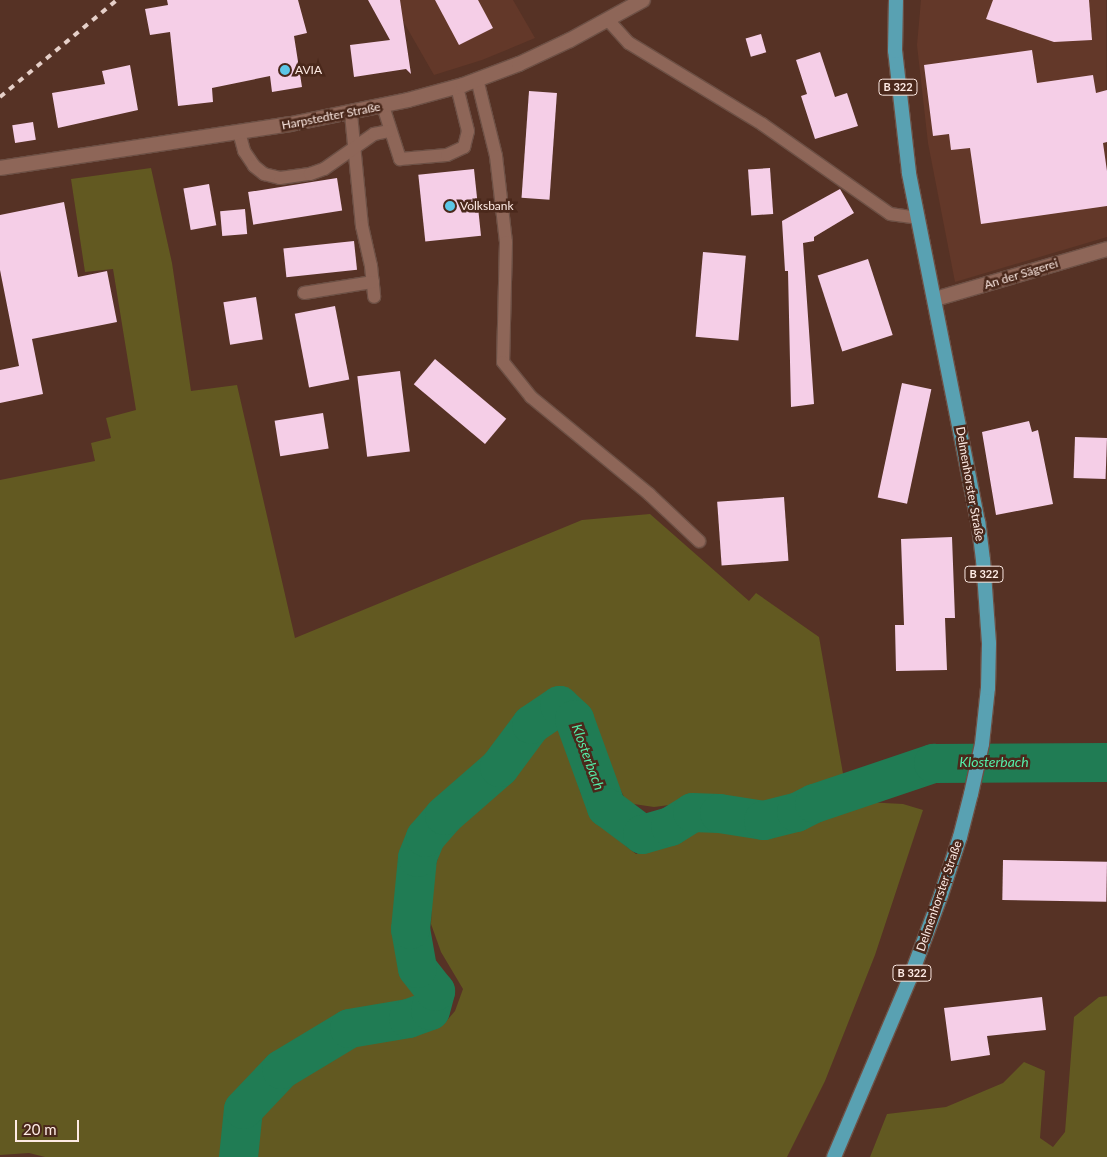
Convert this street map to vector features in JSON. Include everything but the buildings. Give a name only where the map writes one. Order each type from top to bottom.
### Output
[{"type":"main road","name":"Delmenhorster Straße","points":[[834,1157],[910,978],[941,895],[960,837],[971,794],[982,744],[988,688],[987,598],[978,522],[906,154],[898,94],[895,51],[896,0]]},
{"type":"street","name":"Harpstedter Straße","points":[[0,168],[350,114],[456,87],[527,60],[608,20],[643,0]]},
{"type":"street","name":"An der Sägerei","points":[[935,299],[1107,249]]},
{"type":"lane","points":[[608,20],[629,43],[762,124],[890,214],[918,218]]},
{"type":"lane","points":[[477,80],[496,156],[506,242],[502,362],[531,396],[649,494],[699,541]]},
{"type":"lane","points":[[383,106],[400,159],[447,155],[464,147],[468,131],[456,87]]},
{"type":"lane","points":[[350,114],[362,226],[373,282],[374,297]]},
{"type":"lane","points":[[239,132],[244,151],[254,166],[264,174],[280,178],[324,169],[374,134],[390,131]]},
{"type":"lane","points":[[304,293],[373,282]]},
{"type":"shaded area","points":[[391,0],[513,0],[535,38],[482,60],[434,75]]},
{"type":"shaded area","points":[[921,0],[1106,0],[1107,237],[955,282],[928,143],[917,45]]},
{"type":"shaded area","points":[[151,168],[172,263],[191,391],[237,385],[295,638],[582,520],[650,514],[749,601],[756,593],[819,637],[845,785],[814,797],[775,804],[715,799],[654,807],[627,803],[606,761],[591,720],[571,697],[547,700],[480,772],[426,818],[403,901],[399,944],[412,971],[423,983],[416,998],[354,1015],[287,1060],[242,1100],[234,1157],[45,1157],[29,1153],[0,1155],[0,480],[95,461],[91,443],[111,438],[106,418],[136,410],[113,269],[85,272],[71,179]]},
{"type":"shaded area","points":[[550,724],[561,729],[581,794],[608,832],[636,854],[698,829],[765,836],[827,818],[865,802],[903,804],[923,810],[875,955],[825,1081],[787,1157],[245,1157],[253,1128],[290,1083],[339,1048],[368,1040],[412,1035],[443,1025],[455,1011],[463,989],[441,952],[431,924],[433,874],[441,848],[464,817],[498,787]]},
{"type":"shaded area","points":[[1107,996],[1107,1157],[870,1157],[887,1114],[946,1107],[1003,1083],[1024,1062],[1045,1071],[1040,1138],[1053,1147],[1065,1132],[1074,1017],[1099,997]]},
{"type":"waterway","name":"Klosterbach","points":[[238,1157],[243,1109],[281,1069],[349,1028],[408,1018],[430,1010],[435,991],[417,968],[410,929],[417,857],[425,837],[444,815],[499,767],[531,724],[559,705],[574,719],[606,807],[642,834],[670,826],[692,812],[719,813],[763,820],[796,812],[814,803],[933,763],[1107,762]]},
{"type":"railway","points":[[0,97],[117,0]]},
{"type":"place","name":"AVIA","points":[[285,70]]},
{"type":"place","name":"Volksbank","points":[[450,206]]}]
